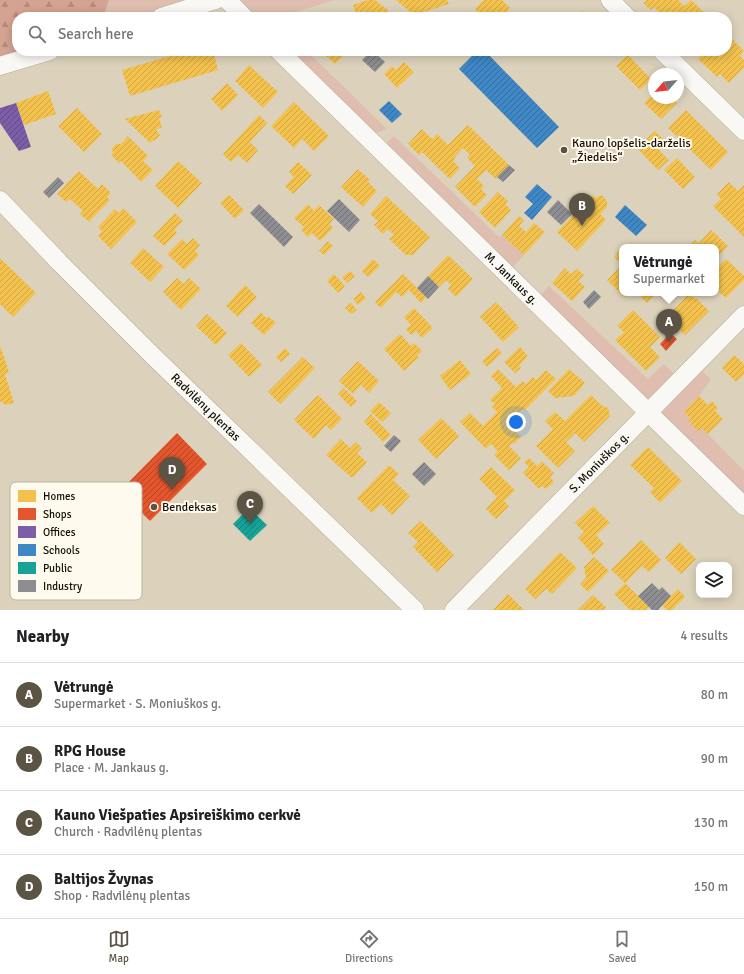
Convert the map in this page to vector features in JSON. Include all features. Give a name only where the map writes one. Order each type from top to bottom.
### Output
[{"type":"street","points":[[177,12],[216,0]]},
{"type":"street","points":[[227,0],[239,12]]},
{"type":"street","points":[[610,0],[622,12]]},
{"type":"street","points":[[0,66],[33,56]]},
{"type":"street","name":"M. Jankaus g.","points":[[284,56],[744,506]]},
{"type":"street","points":[[667,56],[744,132]]},
{"type":"street","name":"Radvilėnų plentas","points":[[0,200],[59,262],[146,348],[415,610]]},
{"type":"street","name":"S. Moniuškos g.","points":[[454,610],[744,315]]},
{"type":"shaded area","points":[[109,0],[192,0],[152,12],[105,12]]},
{"type":"shaded area","points":[[335,0],[295,12],[248,12],[239,1]]},
{"type":"shaded area","points":[[292,56],[312,56],[387,129],[371,134]]},
{"type":"shaded area","points":[[394,136],[499,237],[502,235],[524,255],[510,270],[384,146]]},
{"type":"shaded area","points":[[549,286],[648,379],[664,364],[673,373],[649,399],[646,399],[538,298]]},
{"type":"shaded area","points":[[701,370],[711,379],[699,396],[684,412],[691,419],[689,422],[698,431],[702,428],[744,471],[744,499],[662,415],[663,411]]},
{"type":"green space","points":[[0,0],[109,0],[105,12],[12,12],[12,56],[0,60]]},
{"type":"building: Homes","points":[[368,0],[375,0],[389,12],[355,12],[353,5]]},
{"type":"building: Homes","points":[[396,0],[447,0],[449,4],[424,12],[410,12]]},
{"type":"building: Homes","points":[[484,0],[502,0],[510,8],[506,12],[478,12],[475,9]]},
{"type":"building: Homes","points":[[647,0],[678,0],[684,6],[691,0],[704,12],[659,12],[654,7],[651,10],[643,3]]},
{"type":"building: Homes","points":[[732,39],[744,51],[740,56],[744,60],[744,67],[729,83],[720,74],[717,77],[698,59],[701,56],[732,56]]},
{"type":"building: Homes","points":[[170,56],[214,56],[218,70],[130,96],[122,70]]},
{"type":"building: Homes","points":[[326,56],[343,56],[335,64]]},
{"type":"building: Homes","points":[[627,56],[629,56],[648,76],[648,82],[640,90],[616,66]]},
{"type":"building: Homes","points":[[404,62],[414,72],[397,88],[384,74],[392,66],[396,70]]},
{"type":"building: Homes","points":[[249,65],[278,92],[263,108],[235,81]]},
{"type":"building: Homes","points":[[227,83],[238,95],[222,111],[211,99]]},
{"type":"building: Homes","points":[[48,91],[56,114],[24,125],[16,103]]},
{"type":"building: Homes","points":[[648,99],[648,104],[676,104],[661,119],[644,103]]},
{"type":"building: Homes","points":[[294,102],[329,136],[314,151],[302,139],[294,148],[271,126]]},
{"type":"building: Homes","points":[[77,108],[102,134],[84,152],[58,126]]},
{"type":"building: Homes","points":[[159,110],[162,117],[159,118],[162,127],[156,130],[160,135],[150,143],[125,119]]},
{"type":"building: Homes","points":[[686,110],[728,152],[711,170],[668,128]]},
{"type":"building: Homes","points":[[259,115],[267,123],[250,142],[258,150],[247,163],[238,155],[231,162],[223,154]]},
{"type":"building: Homes","points":[[468,125],[509,165],[496,179],[486,170],[477,179],[484,186],[481,189],[487,195],[475,207],[455,187],[475,166],[467,158],[470,155],[463,148],[453,161],[460,168],[450,179],[422,152],[419,155],[408,144],[422,129],[432,139],[437,134],[448,145]]},
{"type":"building: Homes","points":[[655,131],[667,143],[659,150],[669,160],[658,170],[637,148]]},
{"type":"building: Homes","points":[[128,136],[148,156],[143,161],[153,170],[141,182],[121,161],[119,163],[111,155],[113,153],[112,148],[116,144],[121,144]]},
{"type":"building: Homes","points":[[677,158],[695,177],[683,189],[664,170]]},
{"type":"building: Homes","points":[[178,161],[202,183],[178,208],[155,186]]},
{"type":"building: Homes","points":[[298,162],[312,175],[293,194],[285,186],[294,177],[289,172]]},
{"type":"building: Homes","points":[[358,169],[370,180],[368,182],[377,191],[363,207],[341,187]]},
{"type":"building: Homes","points":[[79,171],[98,189],[102,184],[111,193],[107,197],[110,200],[89,222],[80,214],[83,211],[70,199],[66,202],[57,194]]},
{"type":"building: Homes","points":[[729,182],[738,191],[744,185],[744,237],[713,206],[721,199],[717,194]]},
{"type":"building: Homes","points":[[498,192],[508,201],[505,204],[511,210],[495,228],[479,212]]},
{"type":"building: Homes","points":[[229,195],[244,210],[235,219],[220,203]]},
{"type":"building: Homes","points":[[592,195],[595,198],[602,195],[607,201],[607,207],[600,214],[606,220],[577,251],[557,232]]},
{"type":"building: Homes","points":[[386,196],[430,237],[413,255],[406,255],[389,239],[394,235],[388,229],[383,234],[374,225],[378,221],[370,214]]},
{"type":"building: Homes","points":[[308,204],[314,211],[319,205],[334,219],[329,224],[333,228],[320,241],[312,233],[308,237],[301,230],[304,227],[294,218]]},
{"type":"building: Homes","points":[[123,208],[137,222],[111,249],[98,236],[102,231],[98,227],[115,209],[119,213]]},
{"type":"building: Homes","points":[[175,213],[183,221],[174,230],[177,233],[164,246],[153,236]]},
{"type":"building: Homes","points":[[519,216],[524,220],[519,226],[526,232],[534,223],[545,232],[524,255],[502,235]]},
{"type":"building: Homes","points":[[711,230],[728,246],[719,255],[719,244],[692,244],[695,240],[699,243]]},
{"type":"building: Homes","points":[[193,238],[200,245],[195,251],[199,255],[184,270],[167,254],[182,239],[187,244]]},
{"type":"building: Homes","points":[[328,241],[333,246],[324,255],[319,251]]},
{"type":"building: Homes","points":[[143,248],[164,267],[150,282],[130,263]]},
{"type":"building: Homes","points":[[619,250],[619,262],[614,257]]},
{"type":"building: Homes","points":[[448,255],[473,279],[456,297],[448,289],[451,285],[446,280],[439,287],[428,276]]},
{"type":"building: Homes","points":[[0,258],[36,293],[13,317],[0,304]]},
{"type":"building: Homes","points":[[373,259],[380,266],[368,277],[362,271]]},
{"type":"building: Homes","points":[[726,259],[744,276],[744,280],[726,298],[719,292],[719,266]]},
{"type":"building: Homes","points":[[565,268],[571,274],[577,269],[584,275],[578,281],[585,287],[572,301],[552,283]]},
{"type":"building: Homes","points":[[619,268],[619,292],[607,280]]},
{"type":"building: Homes","points":[[350,271],[355,276],[347,283],[342,277]]},
{"type":"building: Homes","points":[[334,274],[345,286],[338,293],[327,281]]},
{"type":"building: Homes","points":[[403,274],[426,297],[421,303],[409,290],[402,297],[396,292],[381,308],[375,302]]},
{"type":"building: Homes","points":[[177,278],[184,284],[189,278],[201,289],[181,310],[163,292]]},
{"type":"building: Homes","points":[[245,285],[257,297],[238,317],[226,306]]},
{"type":"building: Homes","points":[[361,292],[366,298],[358,305],[353,299]]},
{"type":"building: Homes","points":[[640,296],[653,296],[647,303]]},
{"type":"building: Homes","points":[[687,296],[697,299],[709,311],[685,335],[667,317]]},
{"type":"building: Homes","points":[[496,302],[519,327],[503,342],[480,317]]},
{"type":"building: Homes","points":[[351,303],[357,310],[351,314],[345,308]]},
{"type":"building: Homes","points":[[414,308],[433,328],[422,338],[416,331],[411,335],[406,329],[411,325],[404,317]]},
{"type":"building: Homes","points":[[633,310],[660,337],[650,347],[660,357],[646,371],[615,340],[624,332],[617,326]]},
{"type":"building: Homes","points":[[261,312],[266,318],[268,316],[276,323],[264,335],[251,323]]},
{"type":"building: Homes","points":[[207,314],[227,333],[216,345],[196,326]]},
{"type":"building: Homes","points":[[400,334],[411,346],[414,343],[422,351],[417,356],[419,357],[404,371],[384,349]]},
{"type":"building: Homes","points":[[241,343],[262,365],[249,377],[228,355]]},
{"type":"building: Homes","points":[[520,347],[528,356],[519,366],[521,368],[515,373],[504,362]]},
{"type":"building: Homes","points":[[0,348],[9,372],[5,374],[14,403],[6,405],[0,401]]},
{"type":"building: Homes","points":[[285,348],[290,354],[281,362],[276,357]]},
{"type":"building: Homes","points":[[497,348],[502,353],[487,367],[482,361]]},
{"type":"building: Homes","points":[[734,355],[744,364],[744,374],[736,382],[722,368]]},
{"type":"building: Homes","points":[[303,357],[315,368],[280,404],[268,392]]},
{"type":"building: Homes","points":[[460,360],[471,374],[450,390],[440,376]]},
{"type":"building: Homes","points":[[358,361],[379,381],[369,393],[361,385],[353,394],[339,381]]},
{"type":"building: Homes","points":[[498,369],[516,387],[523,381],[526,384],[533,377],[536,380],[546,370],[556,379],[509,424],[521,437],[514,444],[512,443],[509,446],[521,458],[509,470],[494,455],[498,451],[491,444],[486,449],[460,422],[470,413],[483,426],[497,412],[492,407],[495,404],[490,400],[502,388],[491,376]]},
{"type":"building: Homes","points":[[569,369],[585,383],[574,396],[555,398],[548,391]]},
{"type":"building: Homes","points":[[344,388],[357,401],[351,407],[338,394]]},
{"type":"building: Homes","points":[[318,395],[342,419],[331,430],[326,425],[314,439],[294,420]]},
{"type":"building: Homes","points":[[591,395],[601,405],[608,408],[610,416],[584,442],[575,433],[566,442],[575,451],[558,468],[536,446],[553,429],[545,421],[555,412],[565,421]]},
{"type":"building: Homes","points":[[699,396],[708,405],[712,401],[718,408],[715,411],[723,419],[708,434],[702,428],[698,431],[688,421],[691,419],[684,412]]},
{"type":"building: Homes","points":[[379,402],[391,413],[382,422],[370,411]]},
{"type":"building: Homes","points":[[371,414],[391,435],[383,442],[364,422]]},
{"type":"building: Homes","points":[[441,418],[459,436],[436,459],[418,440]]},
{"type":"building: Homes","points":[[341,439],[350,448],[356,442],[362,448],[357,453],[367,462],[352,478],[326,455]]},
{"type":"building: Homes","points":[[648,447],[682,481],[660,503],[650,492],[654,488],[630,465]]},
{"type":"building: Homes","points":[[529,458],[537,466],[542,461],[554,473],[550,477],[554,482],[546,489],[542,486],[539,489],[523,473],[529,467],[524,462]]},
{"type":"building: Homes","points":[[389,465],[399,474],[393,480],[410,496],[392,515],[381,504],[372,513],[357,498]]},
{"type":"building: Homes","points":[[491,467],[515,490],[504,501],[509,506],[496,519],[486,509],[497,497],[479,479]]},
{"type":"building: Homes","points":[[593,506],[610,523],[596,535],[604,544],[593,555],[578,538],[584,532],[575,523]]},
{"type":"building: Homes","points":[[421,521],[454,555],[437,572],[413,547],[418,542],[408,533]]},
{"type":"building: Homes","points":[[641,540],[661,560],[649,572],[642,566],[625,583],[611,570]]},
{"type":"building: Homes","points":[[679,542],[696,559],[681,574],[665,558]]},
{"type":"building: Homes","points":[[560,552],[577,568],[552,594],[546,589],[535,599],[525,589]]},
{"type":"building: Homes","points":[[594,557],[609,571],[588,592],[580,584],[586,578],[584,567]]},
{"type":"building: Homes","points":[[625,583],[649,607],[646,610],[630,610],[614,594]]},
{"type":"building: Homes","points":[[678,589],[685,597],[672,610],[667,610],[662,605]]},
{"type":"building: Homes","points":[[508,594],[524,610],[493,610]]},
{"type":"building: Homes","points":[[593,595],[606,607],[603,610],[578,610]]},
{"type":"building: Shops","points":[[670,333],[677,339],[666,351],[660,344]]},
{"type":"building: Shops","points":[[177,433],[207,464],[150,521],[142,513],[142,482],[129,482]]},
{"type":"building: Offices","points":[[16,103],[31,147],[19,151],[0,123],[0,108]]},
{"type":"building: Schools","points":[[472,56],[490,56],[559,127],[537,148],[459,69]]},
{"type":"building: Schools","points":[[389,101],[402,114],[392,123],[379,110]]},
{"type":"building: Schools","points":[[537,184],[552,197],[532,220],[524,213],[533,204],[525,197]]},
{"type":"building: Schools","points":[[625,205],[647,225],[636,236],[615,217]]},
{"type":"building: Public","points":[[249,508],[267,525],[250,541],[233,524]]},
{"type":"building: Industry","points":[[366,56],[378,56],[385,62],[375,72],[362,60]]},
{"type":"building: Industry","points":[[509,165],[515,170],[503,182],[497,177]]},
{"type":"building: Industry","points":[[58,177],[64,183],[49,198],[43,192]]},
{"type":"building: Industry","points":[[339,199],[360,220],[349,232],[327,211]]},
{"type":"building: Industry","points":[[558,200],[572,214],[561,225],[547,212]]},
{"type":"building: Industry","points":[[259,204],[293,237],[284,247],[250,213]]},
{"type":"building: Industry","points":[[428,276],[439,287],[428,299],[417,288]]},
{"type":"building: Industry","points":[[594,290],[601,297],[589,309],[583,302]]},
{"type":"building: Industry","points":[[394,435],[401,441],[391,452],[384,446]]},
{"type":"building: Industry","points":[[424,462],[436,474],[424,486],[412,474]]},
{"type":"building: Industry","points":[[652,583],[659,590],[662,587],[671,596],[658,610],[652,610],[638,596]]},
{"type":"place","name":"Kauno lopšelis-darželis „Žiedelis“","points":[[564,150]]},
{"type":"place","name":"RPG House","points":[[582,226]]},
{"type":"place","name":"Vėtrungė","points":[[669,342]]},
{"type":"place","name":"Baltijos Žvynas","points":[[172,490]]},
{"type":"place","name":"Bendeksas","points":[[154,507]]},
{"type":"place","name":"Kauno Viešpaties Apsireiškimo cerkvė","points":[[250,524]]}]
